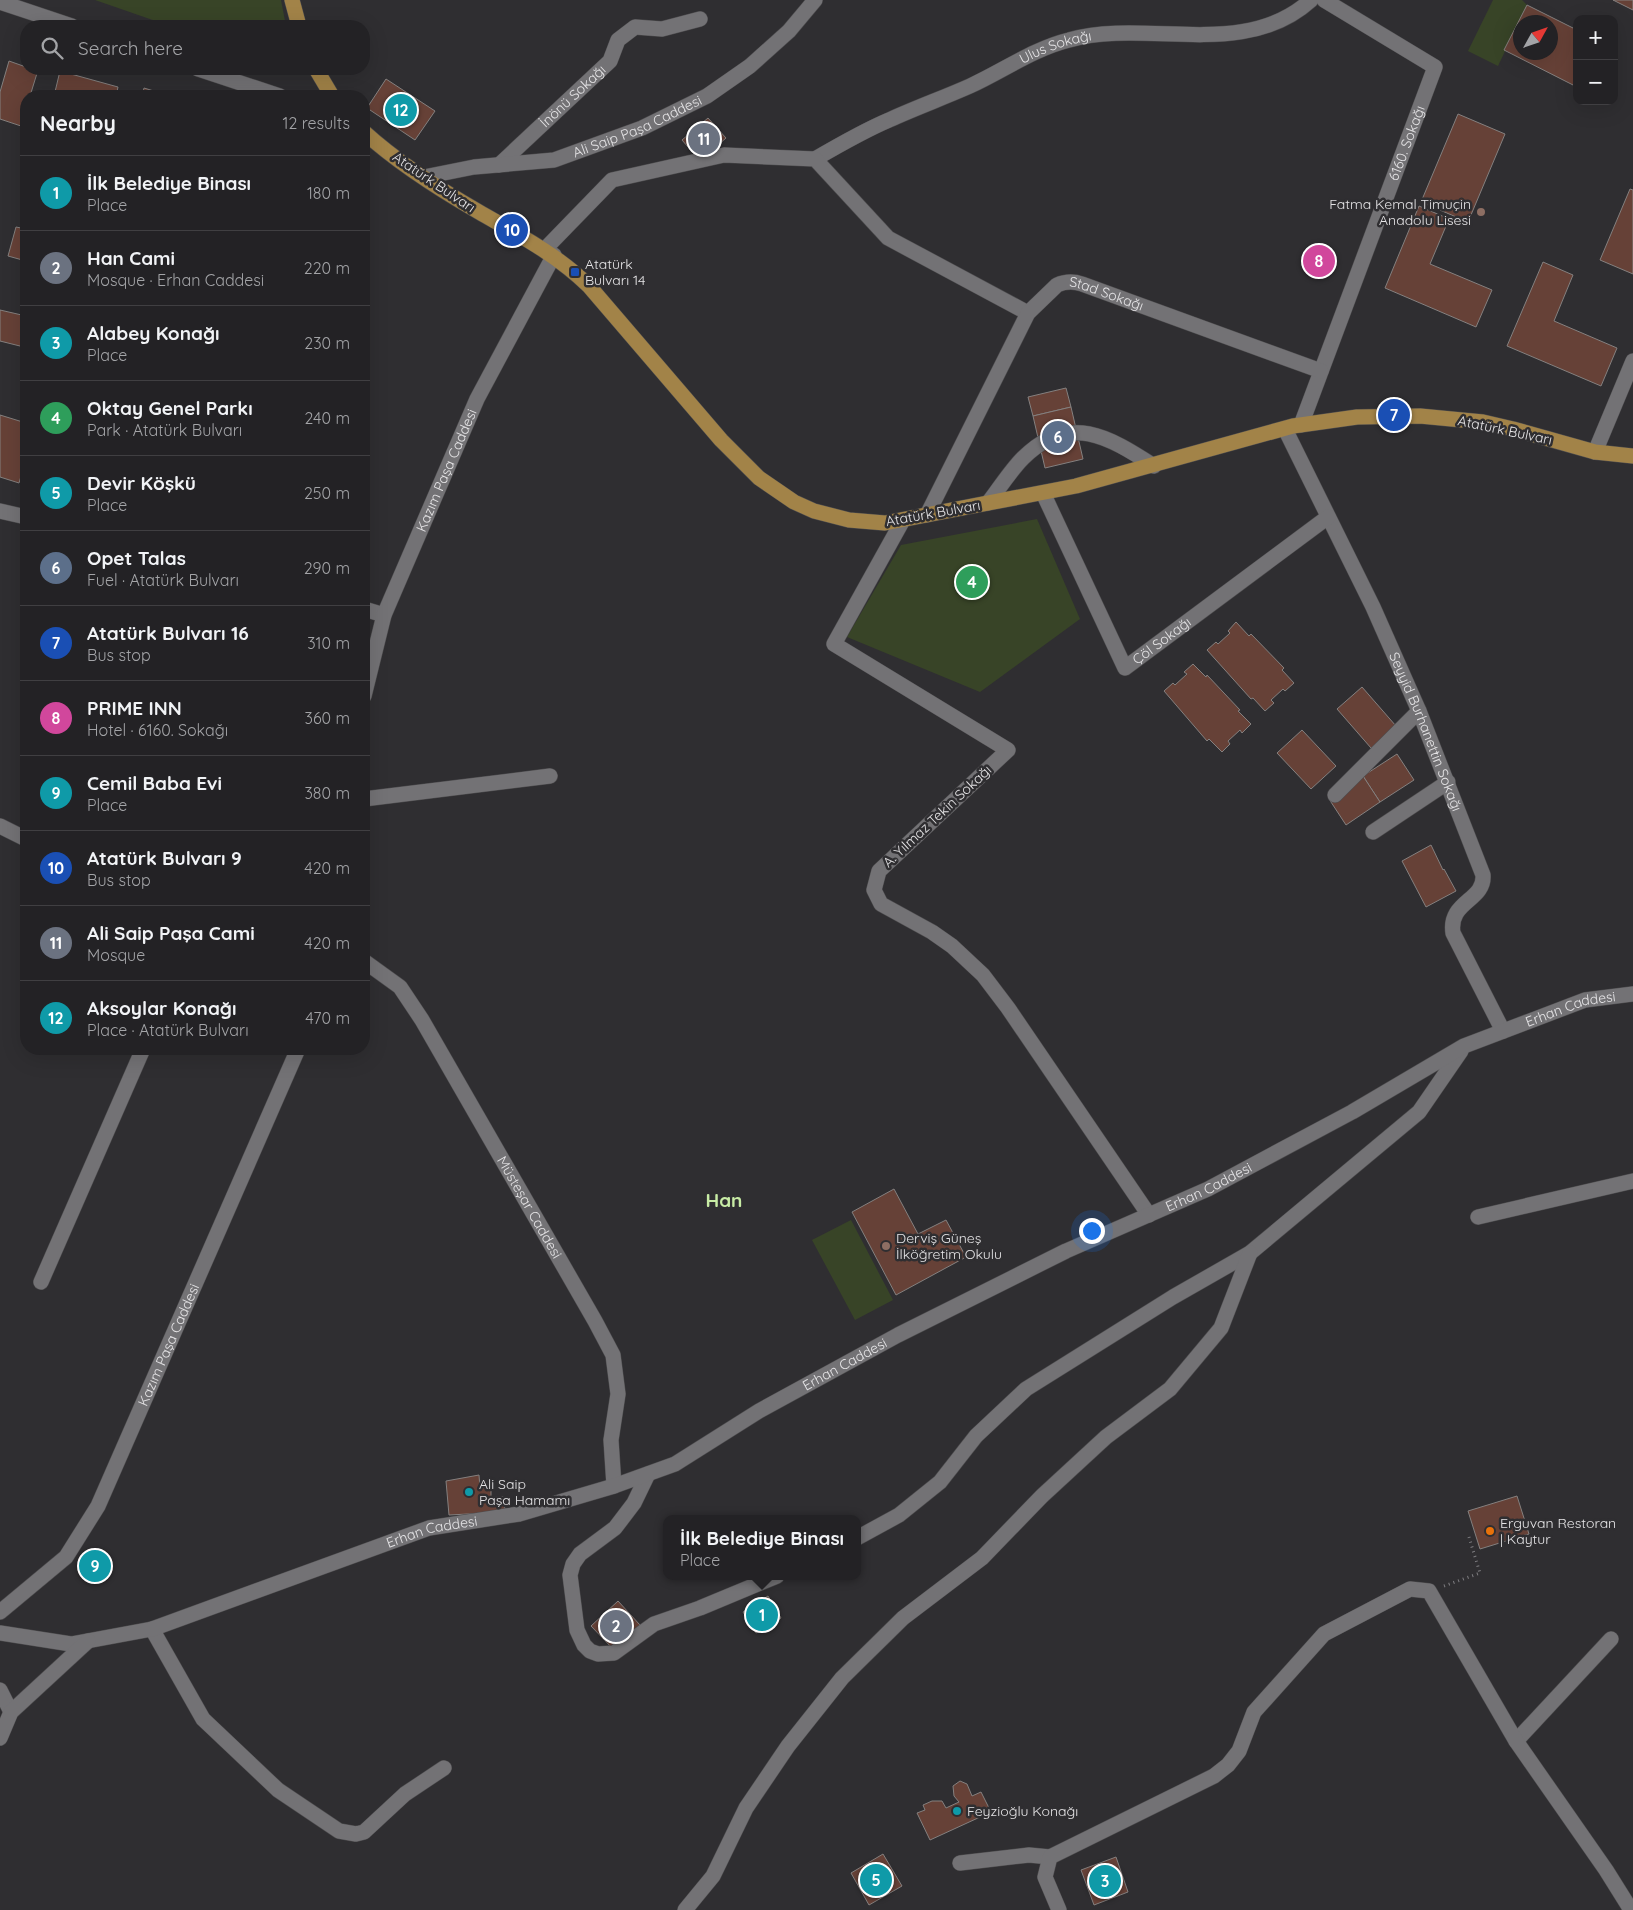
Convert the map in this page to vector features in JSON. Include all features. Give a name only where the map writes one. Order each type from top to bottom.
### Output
[{"type":"main road","points":[[292,0],[297,20]]},
{"type":"main road","points":[[319,75],[326,90]]},
{"type":"main road","name":"Atatürk Bulvarı","points":[[370,136],[424,177],[479,212],[549,252],[590,286],[720,440],[743,464],[776,491],[801,505],[831,516],[866,523],[885,523],[903,520],[1043,493],[1154,466],[1285,428],[1357,417],[1389,415],[1452,418],[1513,429],[1595,452],[1633,456]]},
{"type":"street","name":"Ali Saip Paşa Caddesi","points":[[424,177],[474,167],[554,160],[616,138],[684,108],[729,82],[750,66],[789,31],[815,0]]},
{"type":"street","name":"Ulus Sokağı","points":[[815,159],[887,120],[971,86],[1001,68],[1050,45],[1090,35],[1111,33],[1193,36],[1234,32],[1284,18],[1311,0]]},
{"type":"street","name":"6160. Sokağı","points":[[1301,425],[1435,67],[1324,0]]},
{"type":"street","points":[[0,2],[54,20]]},
{"type":"street","name":"İnönü Sokağı","points":[[499,165],[610,61],[614,46],[622,34],[635,27],[662,29],[700,19]]},
{"type":"street","points":[[216,75],[262,90]]},
{"type":"street","name":"Kazım Paşa Caddesi","points":[[370,672],[384,615],[477,398],[549,252],[612,180],[724,155],[815,159]]},
{"type":"street","points":[[815,159],[888,238],[1028,313]]},
{"type":"street","name":"Stad Sokağı","points":[[927,515],[1028,313],[1057,285],[1075,282],[1321,372]]},
{"type":"street","points":[[1595,452],[1633,362]]},
{"type":"street","name":"Seyyid Burhanettin Sokağı","points":[[1285,428],[1373,607],[1448,782],[1484,875],[1481,888],[1456,913],[1453,933],[1503,1031]]},
{"type":"street","points":[[988,503],[1024,457],[1056,435],[1091,432],[1120,444],[1154,466]]},
{"type":"street","name":"Çöl Sokağı","points":[[1043,493],[1126,668],[1328,517]]},
{"type":"street","points":[[0,511],[20,516]]},
{"type":"street","name":"A. Yılmaz Tekin Sokağı","points":[[903,520],[834,644],[1008,750],[879,870],[874,883],[877,897],[887,909],[910,919],[952,946],[983,975],[1014,1016],[1150,1215]]},
{"type":"street","points":[[370,611],[384,615]]},
{"type":"street","points":[[1335,795],[1418,711]]},
{"type":"street","points":[[370,798],[550,776]]},
{"type":"street","points":[[1373,832],[1448,782]]},
{"type":"street","points":[[0,826],[20,836]]},
{"type":"street","name":"Müsteşar Caddesi","points":[[370,964],[400,987],[422,1020],[595,1321],[612,1355],[618,1394],[611,1440],[614,1486]]},
{"type":"street","name":"Erhan Caddesi","points":[[0,1633],[70,1644],[152,1629],[429,1528],[519,1514],[614,1486],[674,1464],[759,1411],[898,1335],[1066,1251],[1208,1189],[1352,1112],[1464,1046],[1585,1000],[1633,994]]},
{"type":"street","points":[[861,1536],[899,1516],[940,1482],[976,1436],[1026,1390],[1156,1307],[1250,1253],[1419,1112],[1464,1046]]},
{"type":"street","points":[[41,1282],[140,1055]]},
{"type":"street","name":"Kazım Paşa Caddesi","points":[[0,1612],[66,1557],[98,1506],[295,1055]]},
{"type":"street","points":[[1478,1217],[1633,1181]]},
{"type":"street","points":[[686,1910],[712,1876],[746,1808],[788,1746],[842,1678],[903,1618],[982,1558],[1042,1496],[1106,1437],[1170,1389],[1222,1328],[1250,1253]]},
{"type":"street","points":[[648,1474],[634,1503],[614,1528],[580,1554],[573,1564],[570,1575],[577,1630],[584,1645],[590,1651],[598,1654],[614,1653],[654,1624],[767,1580]]},
{"type":"street","points":[[960,1863],[1029,1855],[1050,1857],[1214,1776],[1228,1765],[1239,1751],[1254,1712],[1324,1634],[1410,1589],[1430,1592],[1516,1741],[1606,1870],[1631,1910]]},
{"type":"street","points":[[152,1629],[203,1719],[278,1790],[339,1831],[356,1834],[364,1832],[405,1794],[444,1768]]},
{"type":"street","points":[[1516,1741],[1611,1639]]},
{"type":"street","points":[[0,1738],[11,1712],[88,1641]]},
{"type":"street","points":[[0,1690],[11,1712]]},
{"type":"street","points":[[1050,1857],[1045,1878],[1059,1910]]},
{"type":"path","points":[[1430,1592],[1480,1573],[1468,1534]]},
{"type":"green space","points":[[95,0],[281,0],[285,20],[153,20]]},
{"type":"green space","points":[[1493,0],[1522,0],[1527,5],[1522,15],[1513,15],[1513,34],[1498,66],[1468,51]]},
{"type":"green space","points":[[1037,519],[1080,619],[980,692],[847,637],[901,545]]},
{"type":"green space","points":[[851,1220],[893,1300],[855,1320],[812,1240]]},
{"type":"building","points":[[1613,0],[1633,0],[1633,10]]},
{"type":"building","points":[[1527,5],[1547,15],[1522,15]]},
{"type":"building","points":[[1558,20],[1573,28],[1573,85],[1524,60],[1558,60]]},
{"type":"building","points":[[1513,32],[1513,55],[1504,50]]},
{"type":"building","points":[[9,61],[20,65],[20,75],[36,75],[32,90],[20,90],[20,126],[0,119],[0,92]]},
{"type":"building","points":[[59,75],[74,75],[118,87],[117,90],[55,90]]},
{"type":"building","points":[[386,79],[435,111],[415,140],[370,110],[370,103]]},
{"type":"building","points":[[1458,114],[1505,134],[1468,222],[1421,202]]},
{"type":"building","points":[[708,118],[726,138],[700,161],[682,140]]},
{"type":"building","points":[[1630,189],[1633,190],[1633,274],[1600,260]]},
{"type":"building","points":[[1419,206],[1449,219],[1430,264],[1492,290],[1476,327],[1385,288]]},
{"type":"building","points":[[16,227],[20,228],[20,259],[8,256]]},
{"type":"building","points":[[1543,262],[1573,275],[1554,321],[1617,348],[1601,386],[1507,346]]},
{"type":"building","points":[[0,310],[20,315],[20,346],[0,341]]},
{"type":"building","points":[[1066,388],[1071,407],[1033,416],[1028,397]]},
{"type":"building","points":[[1071,407],[1083,459],[1045,468],[1033,416]]},
{"type":"building","points":[[0,415],[20,421],[20,480],[19,483],[0,477]]},
{"type":"building","points":[[1236,622],[1249,636],[1251,634],[1284,668],[1282,670],[1294,683],[1285,691],[1283,689],[1271,700],[1274,703],[1265,711],[1253,698],[1251,699],[1207,650],[1216,642],[1218,644],[1230,633],[1228,631]]},
{"type":"building","points":[[1193,664],[1206,677],[1207,675],[1251,724],[1242,733],[1240,730],[1228,741],[1230,744],[1222,752],[1209,739],[1207,741],[1164,691],[1173,683],[1175,685],[1187,674],[1184,672]]},
{"type":"building","points":[[1362,687],[1396,726],[1371,748],[1337,709]]},
{"type":"building","points":[[1302,730],[1336,766],[1311,789],[1277,753]]},
{"type":"building","points":[[1397,754],[1414,780],[1380,802],[1363,776]]},
{"type":"building","points":[[1363,776],[1380,802],[1346,825],[1329,799]]},
{"type":"building","points":[[1431,845],[1456,891],[1426,907],[1402,861]]},
{"type":"building","points":[[894,1189],[918,1234],[946,1220],[966,1257],[896,1295],[852,1212]]},
{"type":"building","name":"Ali Saip Paşa Hamamı","points":[[479,1475],[480,1488],[491,1487],[491,1497],[504,1497],[505,1512],[449,1515],[446,1481]]},
{"type":"building","points":[[1517,1496],[1529,1534],[1480,1549],[1468,1511]]},
{"type":"building","points":[[91,1558],[103,1569],[94,1579],[89,1575],[93,1570],[86,1563]]},
{"type":"building","points":[[768,1596],[781,1618],[756,1633],[743,1612]]},
{"type":"building","points":[[618,1601],[640,1625],[614,1650],[591,1626]]},
{"type":"building","name":"Feyzioğlu Konağı","points":[[960,1781],[967,1784],[972,1796],[981,1792],[991,1812],[930,1840],[917,1813],[925,1810],[923,1805],[932,1801],[942,1801],[946,1808],[959,1802],[954,1796],[953,1786]]},
{"type":"building","points":[[883,1854],[902,1886],[869,1905],[851,1873]]},
{"type":"building","points":[[1116,1857],[1128,1892],[1094,1905],[1081,1870]]},
{"type":"place","name":"Aksoylar Konağı","points":[[401,110]]},
{"type":"place","name":"Ali Saip Paşa Cami","points":[[704,139]]},
{"type":"place","name":"Fatma Kemal Timuçin Anadolu Lisesi","points":[[1481,212]]},
{"type":"place","name":"Atatürk Bulvarı 9","points":[[512,230]]},
{"type":"place","name":"PRIME INN","points":[[1319,261]]},
{"type":"place","name":"Atatürk Bulvarı 14","points":[[575,272]]},
{"type":"place","name":"Atatürk Bulvarı 16","points":[[1394,415]]},
{"type":"place","name":"Opet Talas","points":[[1058,437]]},
{"type":"place","name":"Oktay Genel Parkı","points":[[972,582]]},
{"type":"place","name":"Derviş Güneş İlköğretim Okulu","points":[[886,1246]]},
{"type":"place","name":"Ali Saip Paşa Hamamı","points":[[469,1492]]},
{"type":"place","name":"Erguvan Restoran | Kaytur","points":[[1490,1531]]},
{"type":"place","name":"Cemil Baba Evi","points":[[95,1566]]},
{"type":"place","name":"İlk Belediye Binası","points":[[762,1615]]},
{"type":"place","name":"Han Cami","points":[[616,1626]]},
{"type":"place","name":"Feyzioğlu Konağı","points":[[957,1811]]},
{"type":"place","name":"Devir Köşkü","points":[[876,1880]]},
{"type":"place","name":"Alabey Konağı","points":[[1105,1881]]},
{"type":"district","name":"Han","points":[[724,1200]]}]
